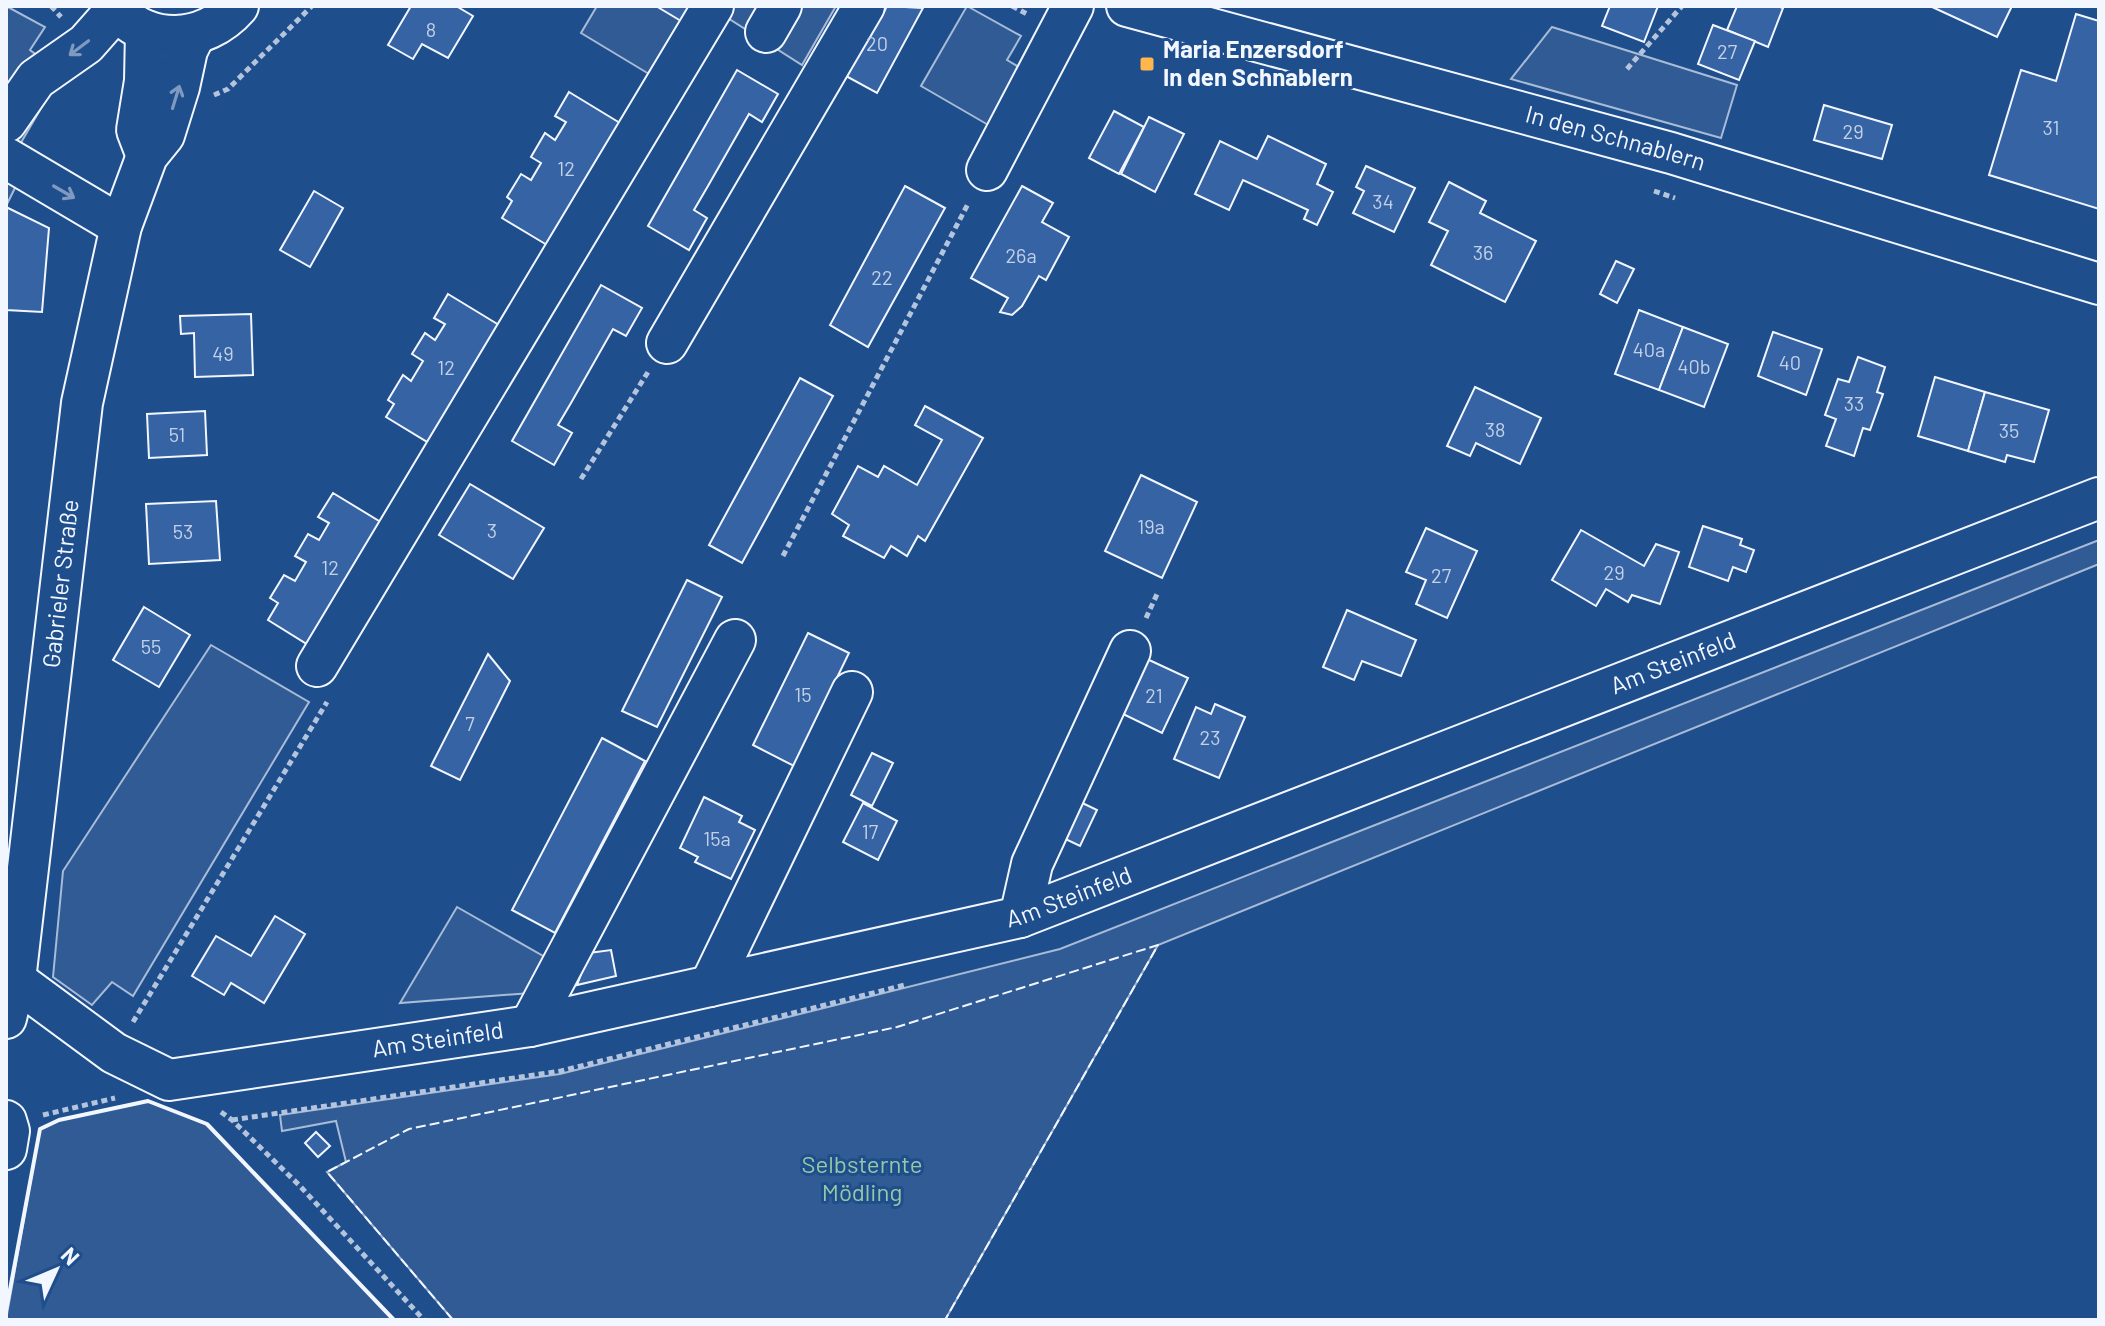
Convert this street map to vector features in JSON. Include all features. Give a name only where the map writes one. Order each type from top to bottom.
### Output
[{"type":"street","points":[[125,16],[169,37],[195,34],[218,24],[238,6]]},
{"type":"street","points":[[326,678],[713,6]]},
{"type":"street","points":[[667,343],[864,6]]},
{"type":"street","name":"In den Schnablern","points":[[1127,6],[1671,153],[2099,284]]},
{"type":"street","points":[[6,122],[36,79],[125,16]]},
{"type":"street","points":[[125,16],[145,81],[137,130],[147,156]]},
{"type":"street","points":[[987,170],[1066,18]]},
{"type":"street","name":"Gabrieler Straße","points":[[10,999],[82,403],[121,226],[147,156],[164,135],[187,50],[195,34]]},
{"type":"street","points":[[6,158],[121,226]]},
{"type":"street","name":"Am Steinfeld","points":[[169,1080],[530,1026],[1020,917],[2099,498]]},
{"type":"street","points":[[530,1026],[735,640]]},
{"type":"street","points":[[1020,917],[1032,864],[1130,651]]},
{"type":"street","points":[[710,986],[852,692]]},
{"type":"street","points":[[10,999],[169,1080]]},
{"type":"path","points":[[1012,6],[1066,18]]},
{"type":"path","points":[[1627,69],[1682,6]]},
{"type":"path","points":[[783,556],[987,170]]},
{"type":"path","points":[[1641,188],[1687,201]]},
{"type":"path","points":[[581,479],[667,343]]},
{"type":"path","points":[[114,1053],[326,678]]},
{"type":"path","points":[[7,1134],[47,1113],[145,1091],[169,1080]]},
{"type":"path","points":[[220,1112],[299,1185],[424,1320]]},
{"type":"shaded area","points":[[6,6],[45,27],[30,50],[61,74],[19,146],[20,178],[6,206]]},
{"type":"shaded area","points":[[597,6],[697,6],[654,77],[581,33]]},
{"type":"shaded area","points":[[729,6],[836,6],[802,65],[723,15]]},
{"type":"shaded area","points":[[967,6],[1021,36],[1007,60],[1029,73],[997,130],[921,86]]},
{"type":"shaded area","points":[[1552,27],[1737,85],[1721,138],[1511,79]]},
{"type":"shaded area","name":"Selbsternte Mödling","points":[[2099,540],[2099,564],[1158,945],[945,1320],[453,1320],[327,1172],[346,1162],[336,1121],[282,1131],[280,1115],[560,1074],[1060,949]]},
{"type":"shaded area","points":[[211,645],[309,702],[133,996],[112,982],[92,1005],[53,977],[63,871]]},
{"type":"shaded area","points":[[457,907],[552,961],[531,993],[400,1003]]},
{"type":"shaded area","points":[[148,1101],[207,1124],[394,1320],[6,1320],[40,1129],[59,1120]]},
{"type":"building","points":[[411,6],[456,6],[473,16],[448,58],[422,44],[413,59],[388,45]]},
{"type":"building","points":[[656,6],[697,6],[686,24]]},
{"type":"building","points":[[887,6],[923,8],[877,93],[835,70],[868,12],[881,18]]},
{"type":"building","points":[[1610,6],[1658,6],[1644,42],[1602,26]]},
{"type":"building","points":[[1737,6],[1783,8],[1768,47],[1727,30]]},
{"type":"building","points":[[1930,6],[2012,6],[1997,37]]},
{"type":"building","points":[[2076,14],[2099,21],[2099,209],[1989,175],[2021,70],[2056,81]]},
{"type":"building","points":[[1713,25],[1755,41],[1739,80],[1698,64]]},
{"type":"building","points":[[737,70],[778,94],[762,122],[749,114],[694,210],[707,218],[689,250],[648,226]]},
{"type":"building","points":[[569,92],[620,123],[547,245],[502,218],[512,201],[507,197],[521,174],[531,180],[541,163],[531,157],[545,133],[555,140],[566,122],[555,116]]},
{"type":"building","points":[[1824,105],[1892,125],[1882,159],[1814,140]]},
{"type":"building","points":[[1114,111],[1144,127],[1119,174],[1089,158]]},
{"type":"building","points":[[1149,117],[1184,134],[1155,192],[1121,174]]},
{"type":"building","points":[[1268,136],[1326,164],[1317,184],[1333,192],[1317,225],[1304,219],[1308,210],[1243,180],[1229,210],[1195,194],[1220,141],[1257,159]]},
{"type":"building","points":[[1366,166],[1415,188],[1394,232],[1353,213],[1364,191],[1356,187]]},
{"type":"building","points":[[1449,182],[1486,201],[1480,213],[1536,241],[1505,302],[1431,265],[1448,231],[1429,222]]},
{"type":"building","points":[[905,186],[945,208],[868,347],[830,325]]},
{"type":"building","points":[[1022,186],[1053,203],[1042,222],[1069,237],[1046,280],[1039,276],[1022,306],[1012,315],[1000,312],[1008,298],[971,278]]},
{"type":"building","points":[[314,191],[343,208],[310,267],[280,250]]},
{"type":"building","points":[[6,207],[49,228],[42,312],[6,310]]},
{"type":"building","points":[[1616,261],[1634,269],[1617,303],[1600,294]]},
{"type":"building","points":[[601,285],[642,308],[626,336],[613,329],[558,425],[572,433],[554,465],[512,441]]},
{"type":"building","points":[[448,294],[499,325],[429,443],[386,417],[394,404],[388,400],[403,375],[411,381],[423,361],[412,354],[425,333],[435,340],[445,324],[434,318]]},
{"type":"building","points":[[1639,310],[1683,327],[1659,390],[1615,374]]},
{"type":"building","points":[[251,314],[253,375],[195,377],[194,333],[181,334],[180,316]]},
{"type":"building","points":[[1683,327],[1728,344],[1704,407],[1659,390]]},
{"type":"building","points":[[1773,332],[1822,349],[1806,395],[1758,376]]},
{"type":"building","points":[[1858,357],[1885,367],[1877,392],[1883,394],[1870,430],[1863,428],[1854,456],[1826,446],[1836,419],[1825,415],[1838,379],[1849,382]]},
{"type":"building","points":[[1935,377],[1985,392],[1968,451],[1918,436]]},
{"type":"building","points":[[800,378],[833,396],[742,563],[709,545]]},
{"type":"building","points":[[1475,387],[1541,418],[1520,464],[1476,443],[1470,456],[1447,446]]},
{"type":"building","points":[[1985,392],[2049,410],[2034,462],[2007,455],[2005,462],[1968,451]]},
{"type":"building","points":[[925,406],[983,438],[925,541],[918,536],[907,556],[891,546],[884,558],[843,536],[849,525],[832,514],[858,466],[878,477],[884,466],[917,485],[942,440],[915,425]]},
{"type":"building","points":[[205,411],[207,455],[149,458],[147,414]]},
{"type":"building","points":[[1141,475],[1197,502],[1162,578],[1105,551]]},
{"type":"building","points":[[470,484],[544,528],[513,579],[439,535]]},
{"type":"building","points":[[333,493],[384,524],[310,646],[268,620],[278,603],[270,598],[284,575],[295,581],[306,562],[295,556],[308,534],[319,540],[329,523],[318,517]]},
{"type":"building","points":[[216,501],[220,560],[149,564],[146,504]]},
{"type":"building","points":[[1703,526],[1742,539],[1740,545],[1754,550],[1746,572],[1733,567],[1728,581],[1689,567]]},
{"type":"building","points":[[1426,528],[1477,551],[1447,618],[1416,604],[1426,580],[1406,572]]},
{"type":"building","points":[[1581,530],[1644,566],[1656,544],[1679,552],[1660,604],[1632,595],[1628,602],[1606,589],[1596,606],[1552,580]]},
{"type":"building","points":[[687,580],[722,597],[657,727],[622,711]]},
{"type":"building","points":[[144,607],[190,635],[159,687],[113,660]]},
{"type":"building","points":[[1347,610],[1416,640],[1401,676],[1362,661],[1354,680],[1323,667]]},
{"type":"building","points":[[808,633],[849,653],[794,766],[753,745]]},
{"type":"building","points":[[488,654],[510,681],[460,780],[431,766]]},
{"type":"building","points":[[1147,659],[1188,678],[1162,733],[1121,713]]},
{"type":"building","points":[[1215,704],[1245,717],[1219,778],[1174,759],[1196,707],[1211,714]]},
{"type":"building","points":[[602,738],[645,761],[555,933],[512,910]]},
{"type":"building","points":[[872,753],[893,763],[872,806],[851,795]]},
{"type":"building","points":[[704,797],[742,816],[739,822],[755,830],[731,879],[695,862],[698,857],[680,848]]},
{"type":"building","points":[[1074,799],[1097,810],[1080,846],[1057,835]]},
{"type":"building","points":[[863,803],[897,821],[878,860],[843,842]]},
{"type":"building","points":[[275,916],[305,934],[264,1003],[231,983],[224,995],[192,976],[216,936],[251,956]]},
{"type":"building","points":[[611,950],[616,976],[577,985],[589,953]]},
{"type":"building","points":[[316,1132],[330,1146],[318,1157],[305,1143]]},
{"type":"fence","points":[[453,1320],[327,1172],[409,1129],[897,1027],[1158,945],[945,1320]]},
{"type":"wall","points":[[6,1311],[40,1129],[59,1120],[148,1101],[207,1124],[394,1320]]},
{"type":"place","name":"Maria Enzersdorf In den Schnablern","points":[[1147,64]]}]
